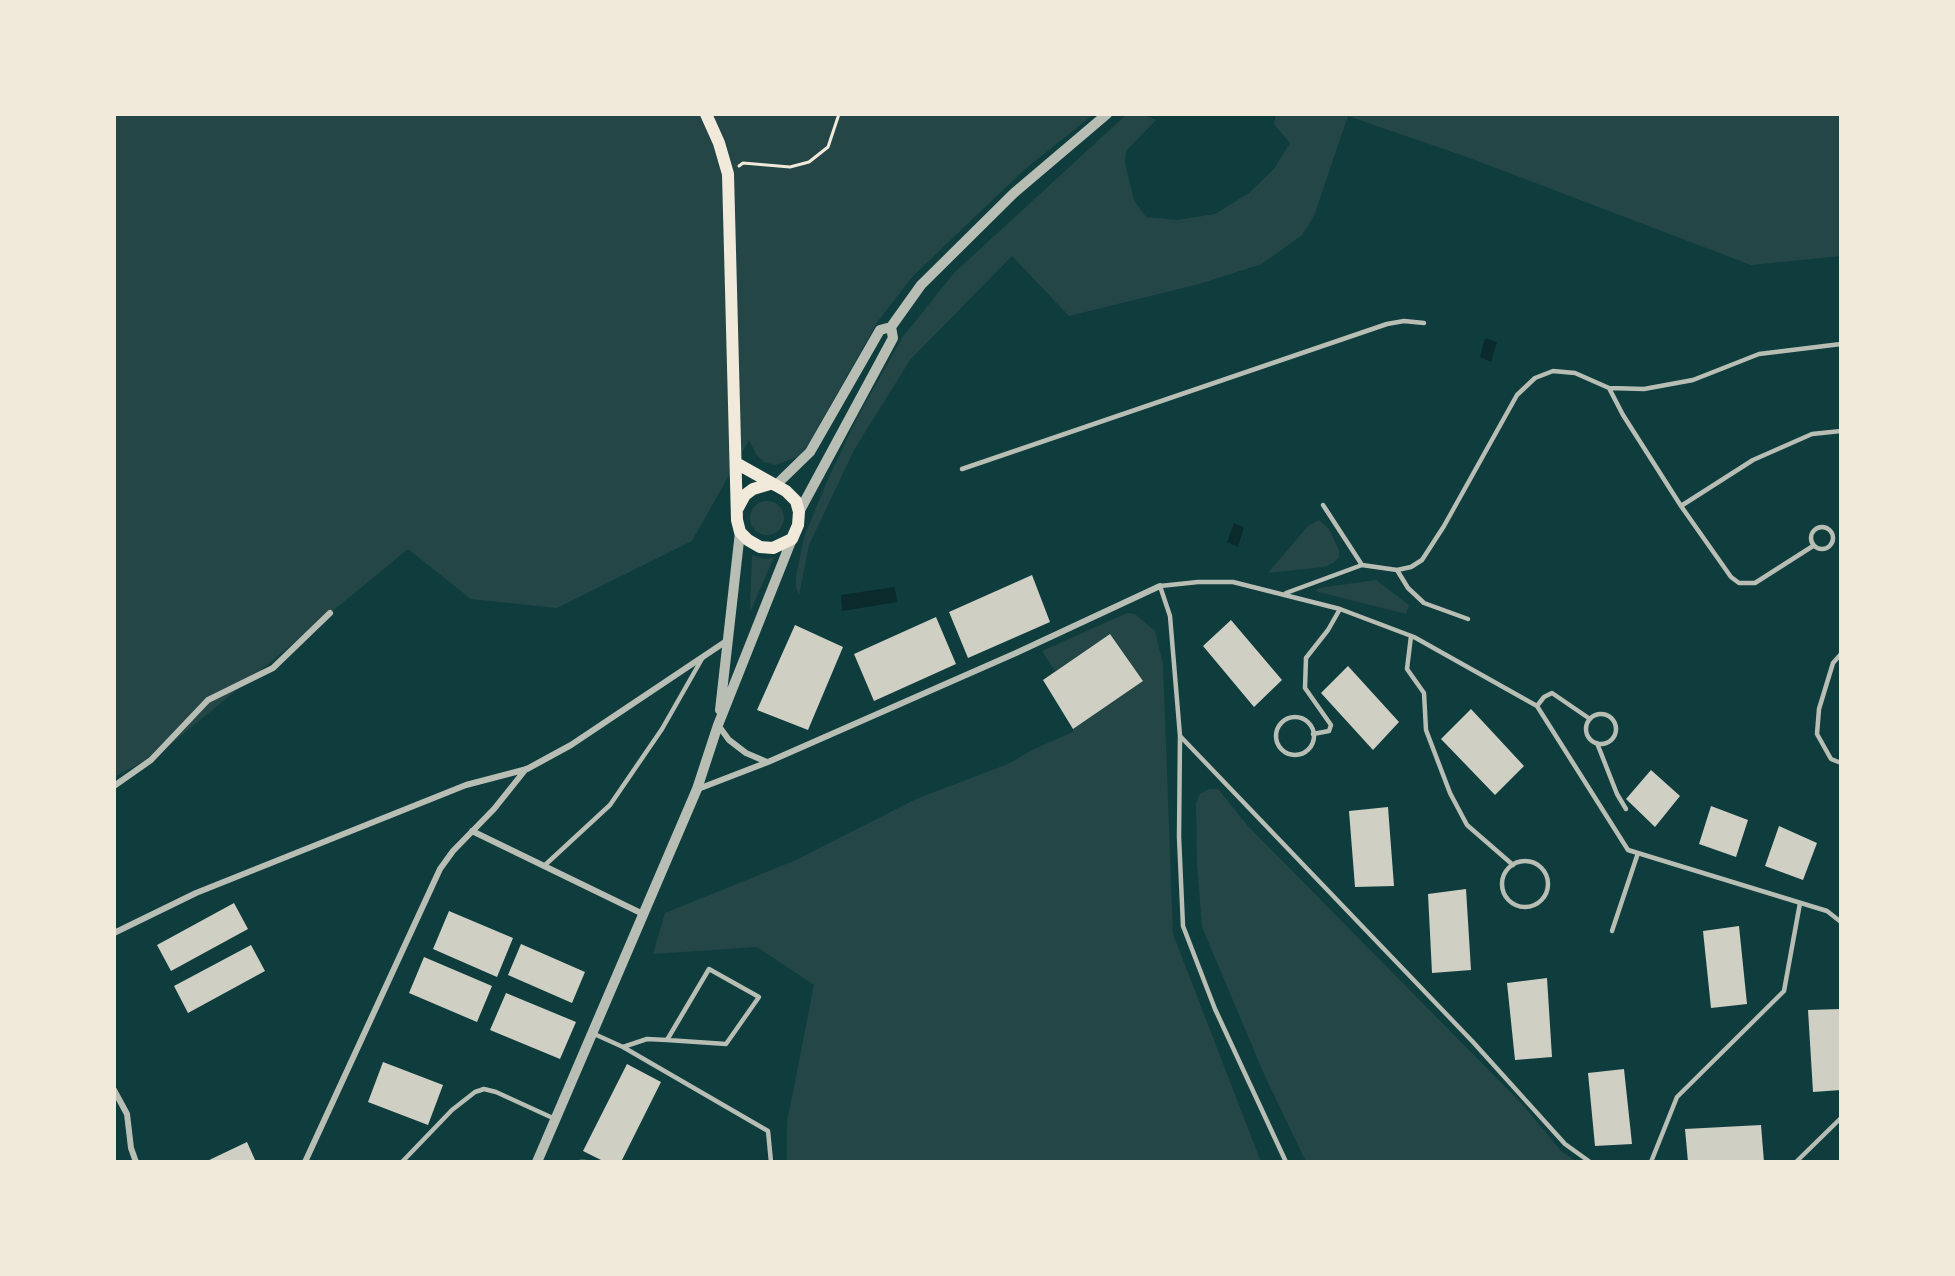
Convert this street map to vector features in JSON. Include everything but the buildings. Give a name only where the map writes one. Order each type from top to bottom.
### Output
[{"type":"main road","points":[[706,114],[719,143],[728,174],[737,520],[740,532],[747,540],[759,547],[773,548],[792,539],[798,525],[799,512],[796,501],[786,491],[736,463]]},
{"type":"main road","points":[[738,508],[745,495],[753,489],[772,485]]},
{"type":"street","points":[[772,485],[810,452],[880,330],[891,327],[921,285],[1014,193],[1107,114]]},
{"type":"street","points":[[799,512],[893,338],[891,327]]},
{"type":"street","points":[[740,532],[718,724],[729,740],[746,753],[768,762]]},
{"type":"street","points":[[537,1162],[697,789],[718,724],[792,539]]},
{"type":"street","points":[[697,789],[768,762],[1016,653],[1160,586]]},
{"type":"street","points":[[114,786],[151,760],[208,700],[273,668],[330,613]]},
{"type":"street","points":[[114,933],[196,893],[466,785],[527,769],[571,745],[729,640]]},
{"type":"street","points":[[305,1162],[441,869],[527,769]]},
{"type":"street","points":[[472,831],[643,914]]},
{"type":"street","points":[[114,1090],[127,1114],[131,1148],[136,1162]]},
{"type":"lane","points":[[962,469],[1387,324],[1404,321],[1424,323]]},
{"type":"lane","points":[[1285,593],[1362,566],[1396,570],[1411,567],[1422,560],[1517,395],[1535,378],[1553,371],[1575,373],[1609,388],[1644,388],[1693,380],[1758,354],[1841,344]]},
{"type":"lane","points":[[1609,388],[1623,415],[1681,506],[1731,577],[1739,583],[1755,583],[1814,546],[1824,549],[1831,545],[1833,537],[1830,530],[1824,526],[1814,529],[1810,536],[1814,546]]},
{"type":"lane","points":[[1681,506],[1753,460],[1812,434],[1841,431]]},
{"type":"lane","points":[[1323,505],[1362,566]]},
{"type":"lane","points":[[1396,570],[1408,588],[1424,603],[1468,619]]},
{"type":"lane","points":[[1286,1162],[1215,1009],[1183,926],[1179,837],[1180,736],[1170,616],[1160,586],[1198,582],[1233,582],[1285,593],[1340,609],[1410,636],[1537,706],[1628,850],[1827,911],[1841,922]]},
{"type":"lane","points":[[1313,734],[1329,731],[1331,725],[1305,688],[1306,658],[1328,630],[1340,609]]},
{"type":"lane","points":[[1410,636],[1407,669],[1424,693],[1426,730],[1450,793],[1467,825],[1513,865]]},
{"type":"lane","points":[[1841,654],[1833,663],[1830,672],[1819,709],[1817,734],[1831,759],[1841,763]]},
{"type":"lane","points":[[544,866],[610,805],[662,729],[704,657]]},
{"type":"lane","points":[[1537,706],[1544,697],[1552,693],[1590,719]]},
{"type":"lane","points":[[1590,719],[1604,714],[1615,723],[1616,732],[1610,740],[1597,743]]},
{"type":"lane","points":[[1298,717],[1309,723],[1313,734],[1312,746],[1296,755],[1284,752],[1276,735],[1286,720],[1298,717]]},
{"type":"lane","points":[[1590,719],[1587,733],[1597,743],[1626,809]]},
{"type":"lane","points":[[1180,736],[1473,1042],[1565,1144],[1590,1162]]},
{"type":"lane","points":[[1612,931],[1638,853]]},
{"type":"lane","points":[[1527,861],[1541,867],[1545,873],[1547,889],[1540,901],[1533,905],[1518,906],[1506,897],[1502,883],[1503,876],[1513,865],[1527,861]]},
{"type":"lane","points":[[1651,1162],[1677,1097],[1784,991],[1800,903]]},
{"type":"lane","points":[[623,1047],[648,1039],[726,1044],[759,997],[709,969],[667,1040]]},
{"type":"lane","points":[[592,1033],[623,1047],[768,1131],[771,1162]]},
{"type":"lane","points":[[402,1162],[452,1110],[475,1092],[484,1089],[496,1092],[555,1119]]},
{"type":"lane","points":[[1796,1162],[1841,1118]]},
{"type":"lane","points":[[580,1162],[581,1160],[585,1162]]},
{"type":"path","points":[[728,174],[744,162],[790,167],[808,162],[828,147],[839,114]]},
{"type":"shaded area","points":[[114,114],[1094,114],[1025,169],[914,275],[878,321],[809,443],[798,457],[775,465],[764,462],[756,454],[749,440],[692,541],[557,608],[471,599],[408,549],[160,753],[114,777]]},
{"type":"shaded area","points":[[1127,114],[1141,114],[1156,120],[1126,151],[1125,163],[1134,200],[1146,217],[1177,220],[1215,214],[1249,193],[1274,169],[1290,143],[1274,124],[1276,114],[1841,114],[1841,256],[1751,265],[1467,157],[1348,116],[1314,216],[1302,235],[1262,264],[1199,284],[1069,316],[1012,256],[910,360],[854,450],[809,545],[799,595],[796,588],[796,577],[804,537],[858,416],[902,338],[954,273]]},
{"type":"shaded area","points":[[1485,338],[1497,342],[1491,362],[1480,357]]},
{"type":"shaded area","points":[[767,501],[779,506],[784,518],[779,530],[767,535],[755,530],[750,518],[755,506]]},
{"type":"shaded area","points":[[1319,520],[1329,529],[1339,550],[1339,557],[1324,567],[1268,573],[1308,526]]},
{"type":"shaded area","points":[[1234,523],[1244,527],[1238,547],[1227,542]]},
{"type":"shaded area","points":[[752,555],[766,559],[774,557],[750,612]]},
{"type":"shaded area","points":[[1376,580],[1409,605],[1406,614],[1315,591],[1319,588]]},
{"type":"shaded area","points":[[895,587],[897,602],[842,611],[841,595]]},
{"type":"shaded area","points":[[1127,613],[1135,614],[1155,631],[1163,664],[1173,934],[1261,1162],[787,1162],[787,1122],[814,985],[757,947],[653,954],[665,913],[796,860],[916,799],[1008,764],[1034,749],[1073,732],[1073,729],[1143,681],[1110,634],[1055,671],[1042,651]]},
{"type":"shaded area","points":[[1209,789],[1218,789],[1248,826],[1523,1105],[1561,1151],[1577,1162],[1306,1162],[1264,1074],[1202,927],[1197,863],[1196,803],[1200,794]]}]
